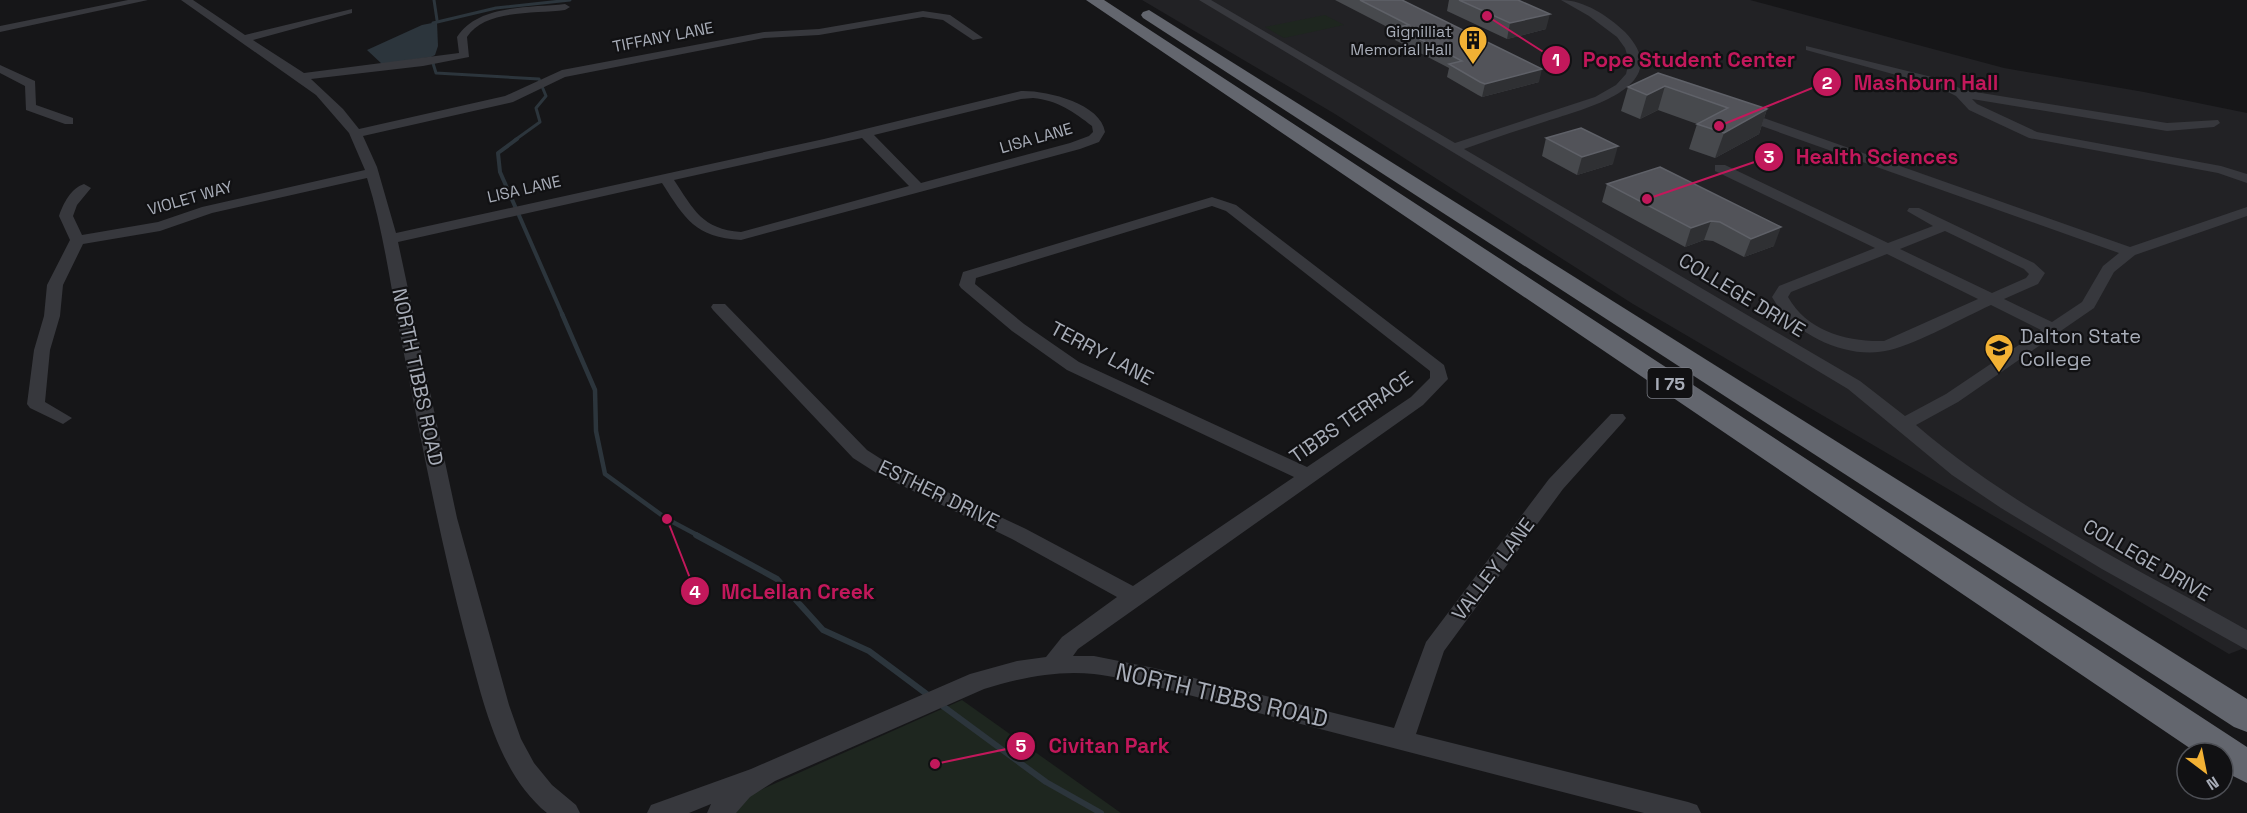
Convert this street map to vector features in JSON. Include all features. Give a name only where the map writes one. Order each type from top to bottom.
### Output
[{"type":"highway","name":"I 75","points":[[1094,0],[2247,767]]},
{"type":"highway","name":"I 75","points":[[1126,0],[2247,717]]},
{"type":"street","points":[[2,13],[1,28],[143,0]]},
{"type":"street","name":"NORTH TIBBS ROAD","points":[[186,0],[302,77],[340,113],[356,134],[372,173],[389,239],[458,572],[497,708],[514,748],[535,784],[567,813]]},
{"type":"street","name":"COLLEGE DRIVE","points":[[1204,0],[1854,385],[1905,423],[1973,481],[2068,540],[2247,641]]},
{"type":"street","points":[[1453,148],[1601,99],[1628,81],[1635,66],[1635,58],[1627,41],[1604,21],[1566,0]]},
{"type":"street","points":[[302,77],[423,63],[465,55],[461,42],[462,35],[475,21],[565,7]]},
{"type":"street","points":[[244,39],[348,11]]},
{"type":"street","name":"TIFFANY LANE","points":[[356,134],[509,99],[561,74],[764,35],[819,32],[923,14],[946,17],[977,38]]},
{"type":"street","points":[[1810,48],[1940,83],[1960,93],[2167,128],[2214,123]]},
{"type":"street","points":[[0,68],[31,84],[30,107],[69,121]]},
{"type":"street","points":[[1960,93],[1973,106],[2034,135],[2221,170],[2247,179]]},
{"type":"street","name":"LISA LANE","points":[[389,239],[1034,94],[1061,98],[1098,125],[1099,132],[1094,139],[1075,146],[741,236],[720,236],[700,226],[666,178]]},
{"type":"street","points":[[1727,110],[2130,252]]},
{"type":"street","points":[[865,133],[919,189]]},
{"type":"street","points":[[1720,168],[2053,329]]},
{"type":"street","name":"VIOLET WAY","points":[[77,240],[155,228],[188,220],[207,210],[372,173]]},
{"type":"street","points":[[63,418],[36,404],[42,350],[52,316],[55,285],[77,240],[66,216],[70,204],[84,188]]},
{"type":"street","name":"TIBBS TERRACE","points":[[1053,665],[1070,643],[1134,596],[1417,401],[1440,379],[1438,369],[1231,208],[1212,201]]},
{"type":"street","name":"TERRY LANE","points":[[1212,201],[968,275],[967,285],[1038,344],[1073,366],[1307,476]]},
{"type":"street","points":[[1914,212],[1945,226],[2030,266],[2037,273],[2032,281],[1887,346],[1867,348],[1844,344],[1823,335],[1785,309],[1780,297],[1785,289],[1945,226]]},
{"type":"street","points":[[1905,423],[1952,398],[2088,305],[2108,268],[2130,252],[2245,214]]},
{"type":"street","name":"ESTHER DRIVE","points":[[719,307],[860,454],[904,480],[1019,534],[1134,596]]},
{"type":"street","points":[[1769,335],[1785,329],[1796,318]]},
{"type":"street","points":[[1787,346],[1823,335]]},
{"type":"street","name":"VALLEY LANE","points":[[1402,739],[1434,648],[1556,484],[1617,418]]},
{"type":"street","name":"NORTH TIBBS ROAD","points":[[660,813],[766,773],[978,681],[1017,670],[1053,665],[1094,665],[1154,677],[1688,813]]},
{"type":"street","name":"NORTH TIBBS ROAD","points":[[720,813],[741,789],[766,773]]},
{"type":"shaded area","name":"Dalton State College","points":[[1142,0],[1750,0],[2004,68],[2144,92],[2247,113],[2247,647],[2229,654],[1633,304],[1335,114]]},
{"type":"shaded area","points":[[1325,15],[1344,25],[1284,38],[1265,27]]},
{"type":"shaded area","points":[[437,22],[438,46],[435,55],[431,57],[382,64],[367,50],[422,25]]},
{"type":"shaded area","points":[[962,700],[1121,813],[709,813]]},
{"type":"building","points":[[1360,0],[1402,0],[1542,69],[1485,84],[1449,64],[1462,61],[1397,27],[1409,25]]},
{"type":"building","points":[[1459,0],[1518,0],[1550,14],[1510,23]]},
{"type":"building","points":[[1658,73],[1767,109],[1724,133],[1697,124],[1728,108],[1665,86],[1647,95],[1628,87]]},
{"type":"building","points":[[1581,128],[1618,146],[1582,157],[1546,138]]},
{"type":"building","points":[[1660,167],[1781,227],[1751,239],[1720,222],[1711,221],[1691,228],[1607,184]]},
{"type":"waterway","points":[[434,0],[437,20]]},
{"type":"waterway","points":[[433,23],[496,8],[570,0]]},
{"type":"waterway","points":[[432,60],[436,73],[539,79],[546,96],[536,108],[540,122],[515,140]]},
{"type":"waterway","points":[[517,139],[498,153],[500,172],[563,316]]},
{"type":"waterway","points":[[562,314],[595,390],[596,431],[605,474],[667,519],[699,536]]},
{"type":"waterway","points":[[696,535],[777,579],[823,630],[869,651],[928,695]]},
{"type":"waterway","points":[[940,704],[1046,782],[1101,813]]},
{"type":"place","name":"Pope Student Center","points":[[1487,16]]},
{"type":"place","name":"Gignilliat Memorial Hall","points":[[1473,66]]},
{"type":"place","name":"Mashburn Hall","points":[[1719,126]]},
{"type":"place","name":"Health Sciences","points":[[1647,199]]},
{"type":"place","name":"Dalton State College","points":[[1999,374]]},
{"type":"place","name":"McLellan Creek","points":[[667,519]]},
{"type":"place","name":"Civitan Park","points":[[935,764]]}]
